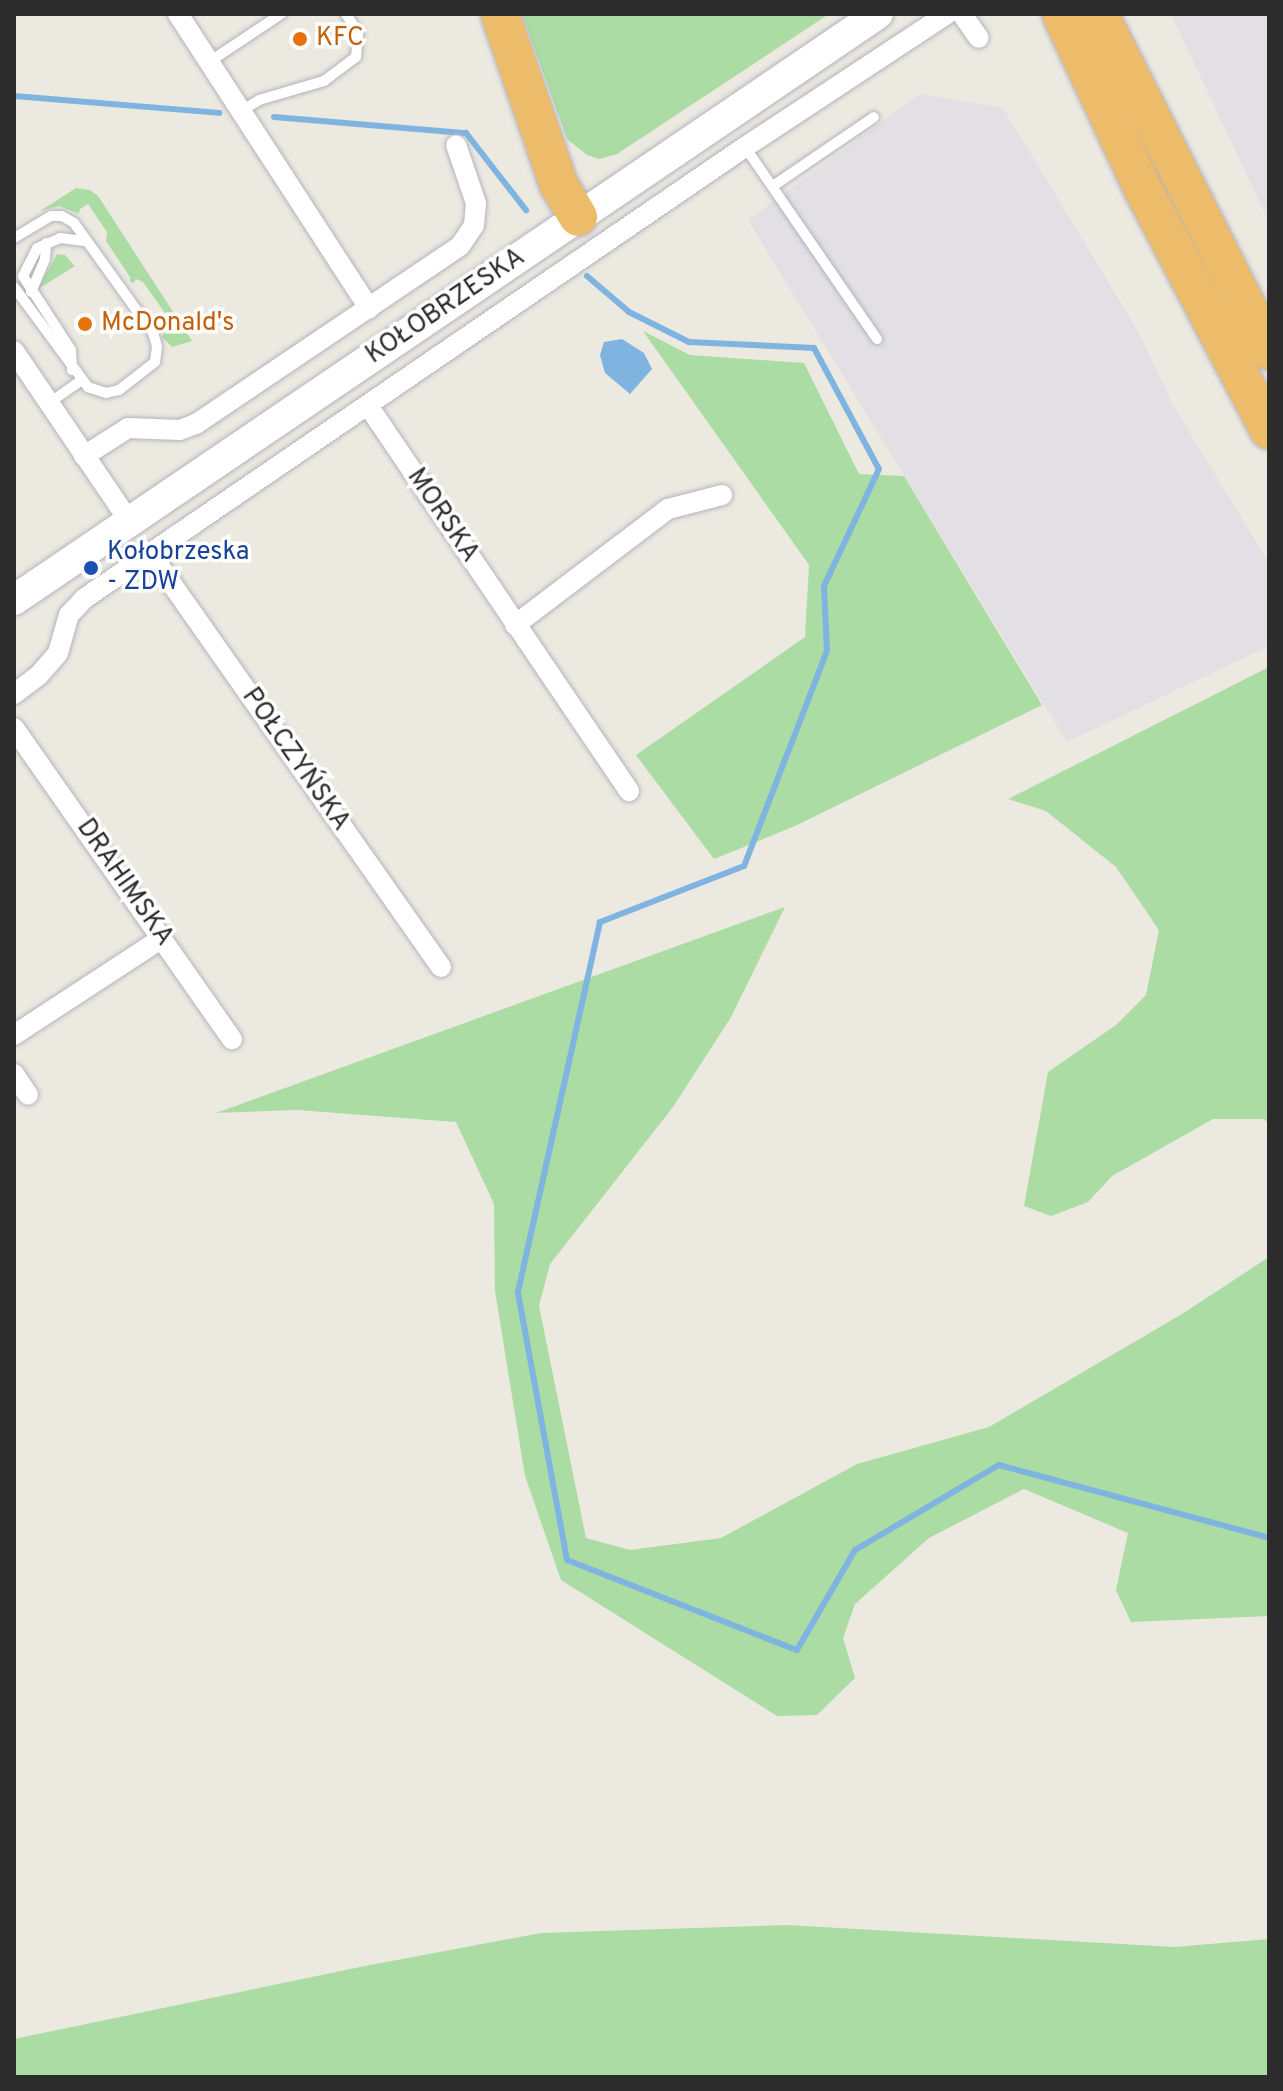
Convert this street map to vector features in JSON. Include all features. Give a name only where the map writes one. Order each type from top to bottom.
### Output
[{"type":"highway","points":[[500,14],[559,185],[578,217]]},
{"type":"highway","points":[[1061,14],[1143,189],[1269,430]]},
{"type":"highway","points":[[1099,14],[1269,351]]},
{"type":"main road","name":"KOŁOBRZESKA","points":[[14,600],[878,14]]},
{"type":"street","points":[[178,14],[369,308]]},
{"type":"street","points":[[14,694],[39,675],[58,653],[69,615],[85,598],[369,407],[745,147],[947,14]]},
{"type":"street","points":[[962,14],[979,38]]},
{"type":"street","points":[[84,456],[128,428],[180,430],[196,424],[460,246],[474,225],[476,203],[456,145]]},
{"type":"street","points":[[14,351],[129,521]]},
{"type":"street","name":"MORSKA","points":[[369,407],[629,791]]},
{"type":"street","points":[[515,625],[668,509],[722,495]]},
{"type":"street","name":"POŁCZYŃSKA","points":[[150,553],[441,967]]},
{"type":"street","name":"DRAHIMSKA","points":[[14,728],[232,1039]]},
{"type":"street","points":[[14,1035],[162,938]]},
{"type":"street","points":[[14,1074],[28,1095]]},
{"type":"lane","points":[[209,62],[281,14]]},
{"type":"lane","points":[[241,111],[259,100],[324,81],[356,57],[358,32],[346,14]]},
{"type":"lane","points":[[773,186],[874,117]]},
{"type":"lane","points":[[745,147],[877,339]]},
{"type":"lane","points":[[14,238],[46,217],[57,216],[74,223],[153,333],[157,355],[151,368],[119,390],[97,391],[81,381],[72,370],[14,287]]},
{"type":"lane","points":[[72,370],[71,350],[31,292],[24,271],[32,252],[46,243],[69,237],[86,241]]},
{"type":"lane","points":[[49,403],[81,381]]},
{"type":"shaded area","points":[[1171,14],[1269,14],[1269,222]]},
{"type":"shaded area","points":[[919,94],[1003,108],[1139,333],[1174,407],[1269,563],[1269,646],[1067,742],[748,220]]},
{"type":"green space","points":[[522,14],[829,14],[617,154],[599,159],[587,155],[567,139]]},
{"type":"green space","points":[[76,188],[90,190],[98,196],[192,341],[172,347],[162,337],[170,320],[143,282],[136,279],[134,283],[130,282],[130,277],[106,241],[107,232],[88,204],[80,209],[79,214],[59,206],[40,211]]},
{"type":"green space","points":[[57,254],[65,255],[75,266],[38,289]]},
{"type":"green space","points":[[643,331],[690,355],[804,363],[859,474],[904,476],[1042,705],[795,826],[714,859],[636,755],[805,637],[809,565]]},
{"type":"green space","points":[[1269,667],[1269,1124],[1264,1119],[1213,1119],[1112,1176],[1088,1202],[1051,1216],[1024,1206],[1048,1072],[1116,1025],[1146,995],[1159,930],[1116,867],[1046,811],[1008,799]]},
{"type":"green space","points":[[785,907],[731,1017],[673,1107],[550,1264],[539,1306],[586,1538],[630,1550],[721,1538],[857,1464],[989,1427],[1182,1314],[1269,1257],[1269,1616],[1131,1622],[1116,1590],[1128,1533],[1024,1489],[929,1538],[855,1604],[843,1638],[855,1678],[817,1715],[777,1716],[561,1580],[525,1476],[495,1291],[494,1204],[456,1122],[297,1110],[216,1113]]},
{"type":"green space","points":[[787,1925],[1174,1947],[1269,1939],[1269,2077],[14,2077],[14,2039],[365,1966],[541,1933]]},
{"type":"water","points":[[622,339],[644,353],[652,369],[630,394],[605,373],[600,355],[604,342]]},
{"type":"waterway","points":[[14,96],[219,113]]},
{"type":"waterway","points":[[274,117],[466,133],[526,210]]},
{"type":"waterway","points":[[587,276],[629,312],[689,342],[814,348],[879,469],[824,586],[827,651],[744,866],[600,922],[518,1293],[567,1560],[797,1650],[855,1550],[999,1465],[1269,1538]]},
{"type":"place","name":"KFC","points":[[300,39]]},
{"type":"place","name":"McDonald's","points":[[85,324]]},
{"type":"place","name":"Kołobrzeska - ZDW","points":[[91,568]]}]
